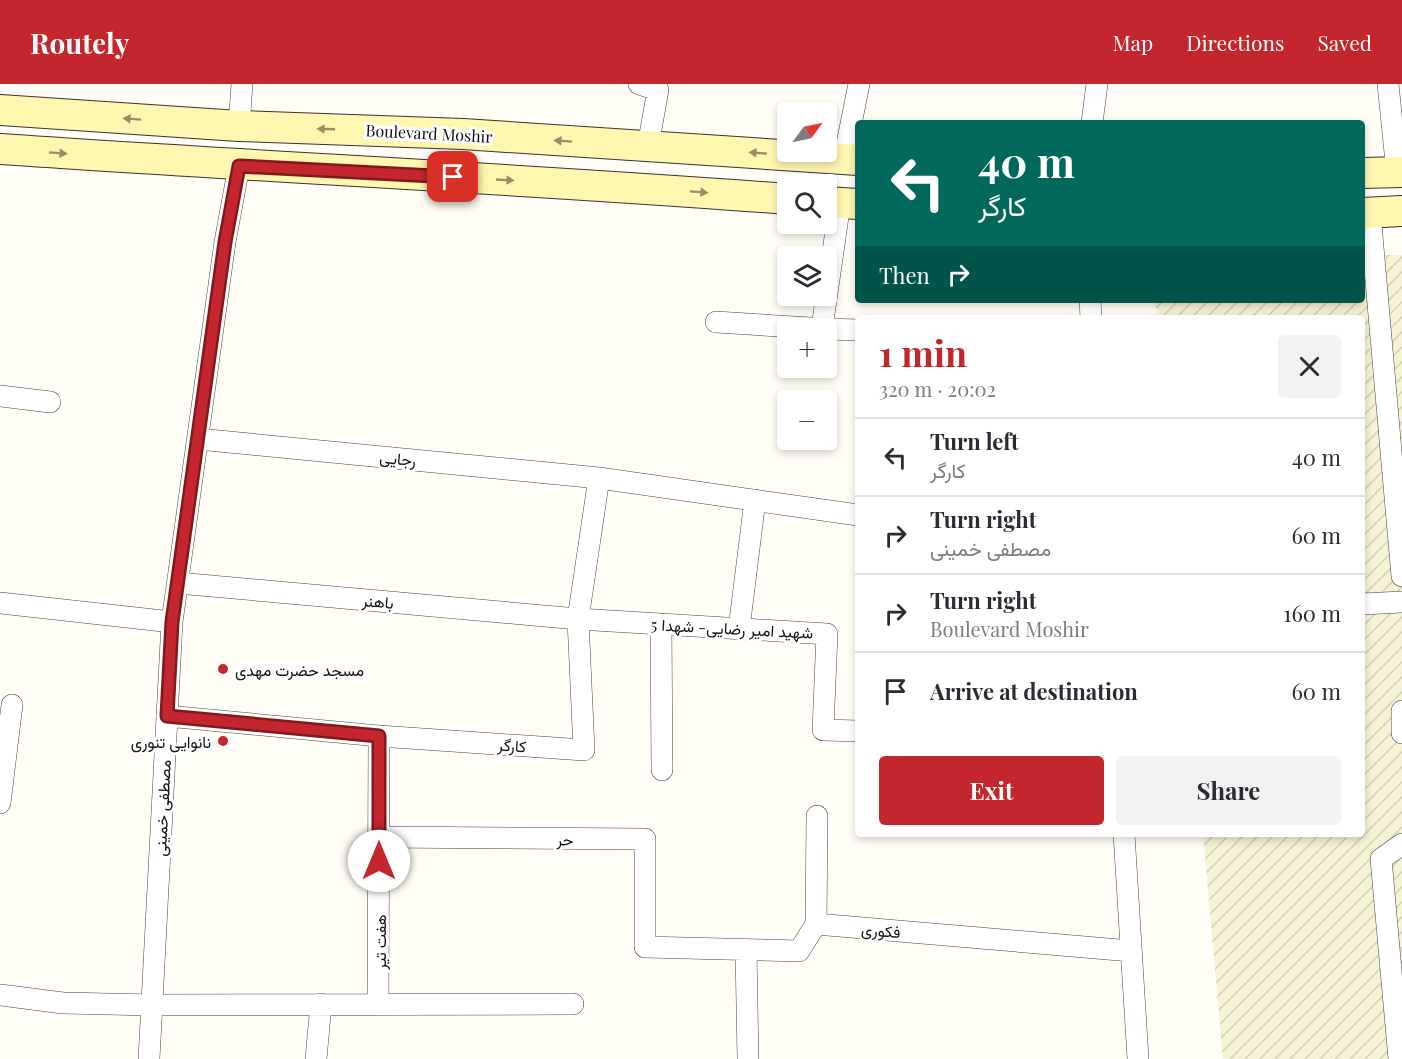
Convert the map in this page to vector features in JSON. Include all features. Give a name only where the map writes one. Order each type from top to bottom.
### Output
[{"type":"main road","name":"Boulevard Moshir","points":[[0,110],[239,126],[464,134],[851,160]]},
{"type":"main road","points":[[0,149],[239,166],[644,188],[777,198]]},
{"type":"main road","points":[[1365,173],[1399,172]]},
{"type":"main road","points":[[1366,213],[1402,211]]},
{"type":"street","points":[[239,126],[242,84]]},
{"type":"street","points":[[639,84],[658,90],[648,146]]},
{"type":"street","points":[[855,120],[859,84]]},
{"type":"street","points":[[1092,120],[1097,84]]},
{"type":"street","points":[[1388,84],[1399,172]]},
{"type":"street","points":[[851,160],[855,122]]},
{"type":"street","name":"مصطفی خمینی","points":[[149,1059],[172,622],[239,166]]},
{"type":"street","points":[[824,318],[841,203]]},
{"type":"street","points":[[1366,213],[1402,576]]},
{"type":"street","points":[[716,322],[777,326]]},
{"type":"street","points":[[837,329],[855,330]]},
{"type":"street","points":[[0,396],[50,402]]},
{"type":"street","name":"رجایی","points":[[198,439],[599,478],[855,515]]},
{"type":"street","name":"کارگر","points":[[167,716],[379,736],[584,750],[578,619],[599,478]]},
{"type":"street","points":[[739,629],[755,500]]},
{"type":"street","name":"باهنر","points":[[178,583],[578,619]]},
{"type":"street","points":[[1365,604],[1402,602]]},
{"type":"street","points":[[0,603],[172,622]]},
{"type":"street","name":"شهید امیر رضایی- شهدا 5","points":[[578,619],[828,634],[823,730],[855,731]]},
{"type":"street","points":[[661,624],[663,770]]},
{"type":"street","points":[[0,803],[12,705]]},
{"type":"street","points":[[1402,711],[1402,733]]},
{"type":"street","name":"هفت تیر","points":[[378,1004],[379,736]]},
{"type":"street","points":[[748,1059],[746,950],[799,951],[816,924],[817,816]]},
{"type":"street","name":"حر","points":[[379,837],[645,839],[645,946],[746,950]]},
{"type":"street","points":[[1124,837],[1138,1059]]},
{"type":"street","points":[[1399,1059],[1398,994],[1381,859],[1402,844]]},
{"type":"street","name":"فکوری","points":[[816,924],[1131,951]]},
{"type":"street","points":[[0,995],[63,1003],[153,1005],[573,1004]]},
{"type":"street","points":[[316,1059],[321,1004]]},
{"type":"shaded area","points":[[1365,255],[1402,255],[1402,1059],[1223,1059],[1203,837],[1365,837],[1365,315],[1157,315],[1155,303],[1365,303]]},
{"type":"place","name":"مسجد حضرت مهدی","points":[[223,669]]},
{"type":"place","name":"نانوایی تنوری","points":[[223,741]]},
{"type":"route","points":[[379,861],[379,736],[167,716],[172,622],[225,242],[239,166],[453,177]]}]
